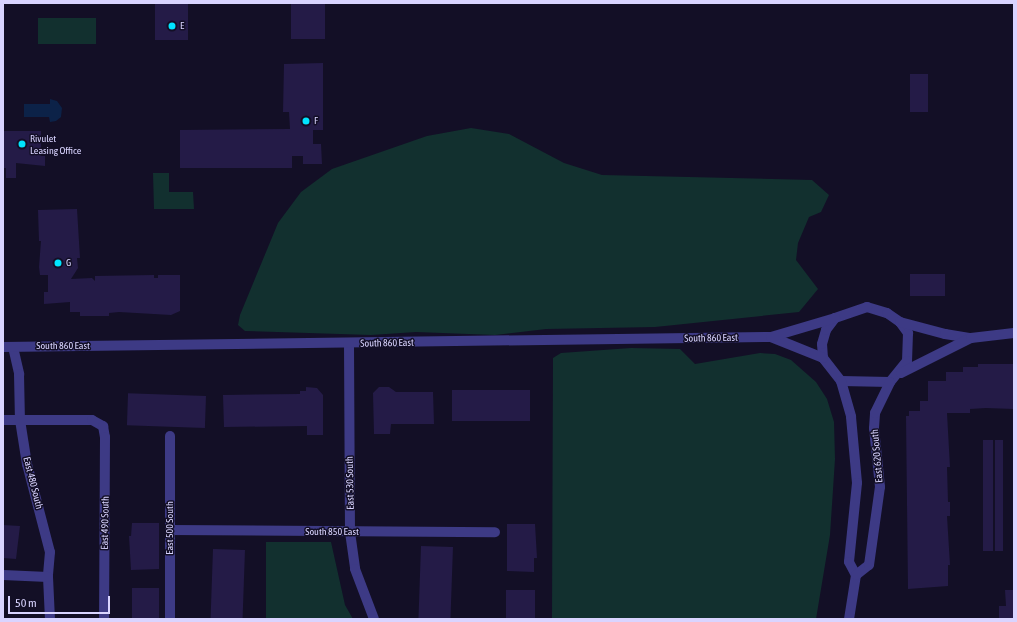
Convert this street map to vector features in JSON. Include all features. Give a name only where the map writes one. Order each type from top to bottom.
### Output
[{"type":"street","points":[[867,307],[887,313],[900,322],[908,333],[910,348],[907,361],[890,382],[841,381],[823,358],[822,344],[826,330],[835,318],[867,307]]},
{"type":"street","name":"South 860 East","points":[[8,346],[349,344],[771,337],[835,318]]},
{"type":"street","points":[[900,322],[944,334],[971,338],[1014,333]]},
{"type":"street","name":"South 860 East","points":[[771,337],[823,358]]},
{"type":"street","points":[[898,374],[971,338]]},
{"type":"street","name":"East 530 South","points":[[349,344],[350,532],[355,569],[374,619]]},
{"type":"street","name":"East 480 South","points":[[8,346],[19,374],[20,420],[27,464],[50,552],[48,577],[50,619]]},
{"type":"street","name":"East 620 South","points":[[841,381],[855,445],[857,483],[849,562],[856,575],[849,619]]},
{"type":"street","name":"East 620 South","points":[[856,575],[869,565],[880,488],[874,428],[875,413],[890,382]]},
{"type":"street","points":[[3,420],[20,420]]},
{"type":"street","name":"East 490 South","points":[[20,420],[92,420],[103,426],[105,437],[104,619]]},
{"type":"street","name":"East 500 South","points":[[170,436],[170,619]]},
{"type":"street","name":"South 850 East","points":[[170,530],[495,532]]},
{"type":"street","points":[[3,575],[48,577]]},
{"type":"green space","points":[[38,18],[96,18],[96,44],[38,44]]},
{"type":"green space","points":[[471,128],[509,134],[564,163],[602,175],[812,180],[829,195],[821,212],[809,217],[798,243],[796,260],[818,289],[799,312],[655,327],[546,329],[495,335],[416,332],[371,335],[245,331],[238,325],[240,315],[278,223],[301,192],[332,169],[427,136]]},
{"type":"green space","points":[[153,173],[169,173],[169,192],[193,192],[194,209],[154,209]]},
{"type":"green space","points":[[631,348],[680,349],[695,364],[760,353],[775,354],[791,360],[816,382],[827,399],[834,422],[835,459],[830,535],[816,619],[552,619],[553,358],[561,353]]},
{"type":"green space","points":[[266,542],[331,542],[345,605],[353,619],[266,619]]},
{"type":"water","points":[[50,99],[57,101],[62,108],[61,117],[56,121],[50,122],[49,117],[24,117],[24,104],[50,104]]},
{"type":"building","name":"E","points":[[155,3],[188,3],[188,40],[155,40]]},
{"type":"building","points":[[291,3],[325,3],[325,39],[291,39]]},
{"type":"building","name":"F","points":[[323,63],[323,130],[313,130],[313,144],[321,144],[322,164],[303,164],[303,156],[292,156],[292,168],[180,168],[180,130],[290,129],[289,112],[283,112],[284,64]]},
{"type":"building","points":[[910,74],[928,74],[928,112],[910,112]]},
{"type":"building","name":"Rivulet Leasing Office","points":[[3,131],[41,131],[41,156],[45,156],[45,166],[16,163],[16,178],[6,178],[6,168],[3,168]]},
{"type":"building","name":"G","points":[[77,209],[80,258],[77,258],[78,268],[71,279],[92,278],[95,281],[95,276],[154,275],[154,278],[158,278],[158,275],[180,275],[180,311],[171,315],[119,312],[109,313],[109,316],[80,316],[80,312],[70,312],[70,302],[44,304],[44,292],[48,292],[48,275],[40,275],[39,267],[41,241],[39,241],[38,210]]},
{"type":"building","points":[[910,274],[945,274],[945,296],[910,296]]},
{"type":"building","points":[[978,364],[1014,364],[1014,409],[986,408],[970,409],[970,413],[947,413],[950,467],[947,467],[948,502],[950,502],[950,516],[947,516],[950,565],[948,565],[948,586],[908,589],[906,416],[909,416],[909,411],[920,411],[920,401],[928,401],[928,381],[946,381],[946,372],[963,372],[963,367],[978,367]]},
{"type":"building","points":[[306,387],[317,388],[323,395],[323,435],[307,435],[307,426],[224,427],[223,395],[300,394],[300,391],[306,391]]},
{"type":"building","points":[[379,387],[389,387],[396,392],[433,392],[434,424],[391,424],[390,434],[374,434],[373,393]]},
{"type":"building","points":[[452,390],[530,390],[530,421],[452,421]]},
{"type":"building","points":[[128,393],[206,396],[205,428],[127,425]]},
{"type":"building","points":[[983,440],[993,440],[993,551],[983,551]]},
{"type":"building","points":[[995,440],[1003,440],[1003,551],[995,551]]},
{"type":"building","points":[[132,523],[159,523],[159,569],[131,570],[129,536],[131,536]]},
{"type":"building","points":[[507,524],[535,524],[537,558],[534,558],[534,572],[507,571]]},
{"type":"building","points":[[3,525],[20,526],[16,559],[3,558]]},
{"type":"building","points":[[421,546],[453,547],[450,619],[418,619]]},
{"type":"building","points":[[213,549],[245,550],[243,619],[211,619]]},
{"type":"building","points":[[132,588],[159,588],[159,619],[132,619]]},
{"type":"building","points":[[506,590],[535,590],[535,619],[506,619]]},
{"type":"building","points":[[1005,590],[1014,590],[1014,619],[999,619],[999,606],[1006,606]]},
{"type":"place","name":"E","points":[[172,26]]},
{"type":"place","name":"F","points":[[306,121]]},
{"type":"place","name":"Rivulet Leasing Office","points":[[22,144]]},
{"type":"place","name":"G","points":[[58,263]]}]
